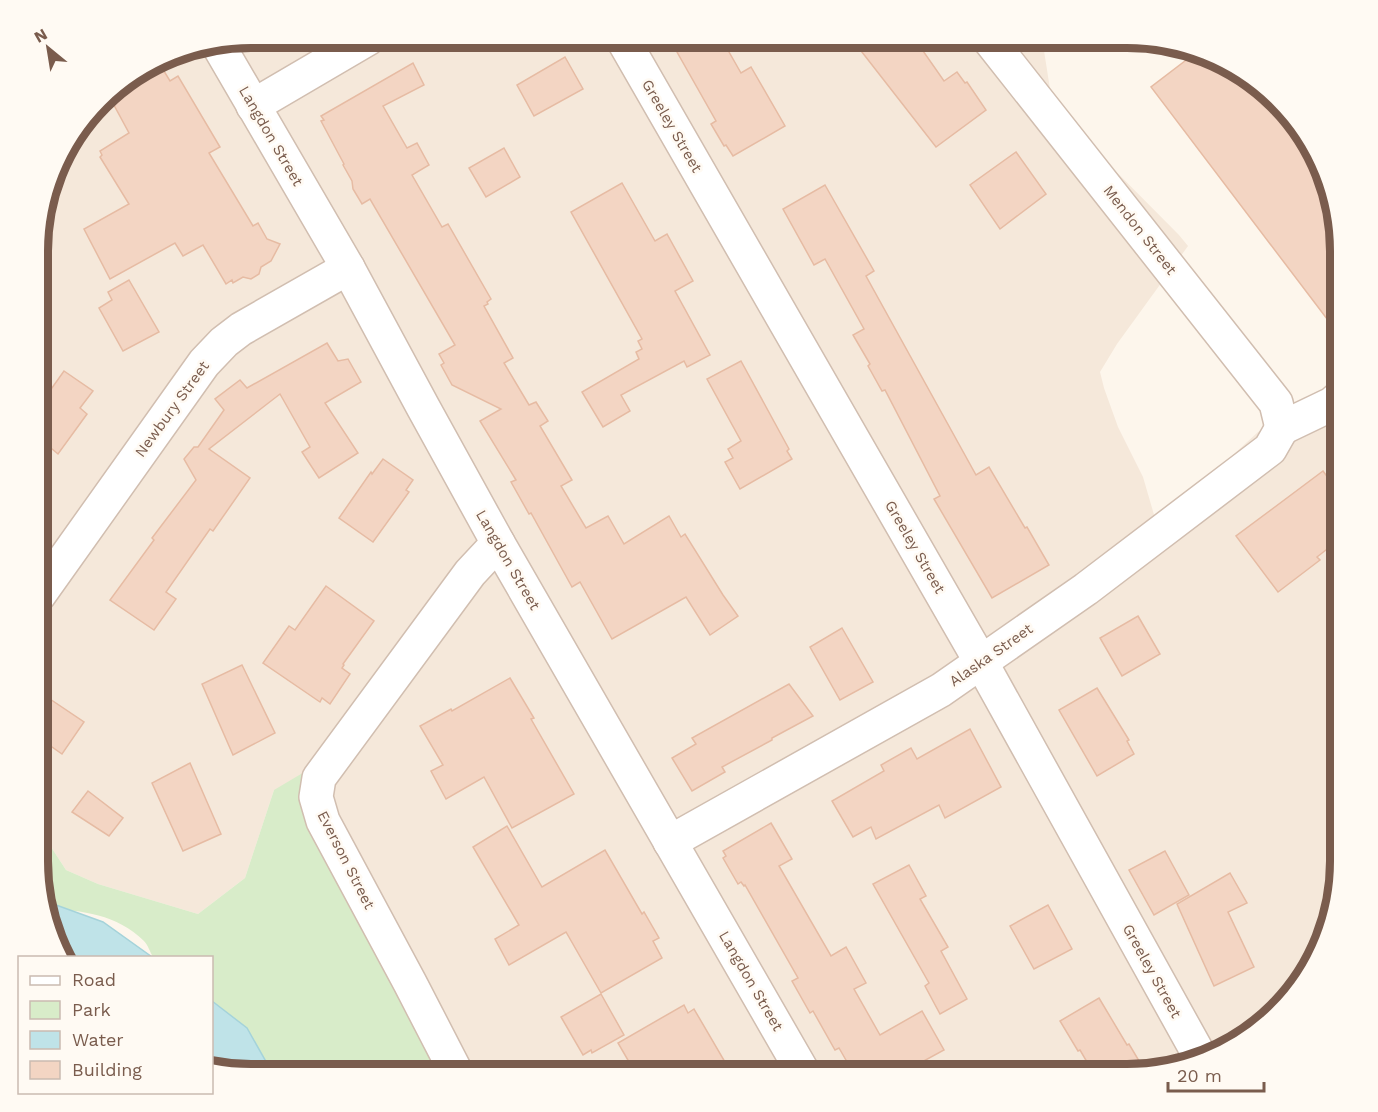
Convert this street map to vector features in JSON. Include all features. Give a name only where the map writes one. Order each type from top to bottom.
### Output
[{"type":"street","points":[[253,106],[352,48]]},
{"type":"street","name":"Greeley Street","points":[[627,48],[981,662],[1197,1051]]},
{"type":"street","name":"Mendon Street","points":[[996,48],[1276,403],[1282,428]]},
{"type":"street","name":"Langdon Street","points":[[221,51],[348,268],[498,543],[798,1064]]},
{"type":"street","name":"Newbury Street","points":[[48,582],[204,363],[224,342],[241,329],[348,268]]},
{"type":"street","points":[[1282,428],[1330,405]]},
{"type":"street","name":"Alaska Street","points":[[670,842],[941,690],[1086,588],[1270,448],[1282,428]]},
{"type":"street","name":"Everson Street","points":[[452,1064],[323,821],[316,797],[319,778],[470,573],[498,543]]},
{"type":"shaded area","points":[[251,48],[1044,48],[1053,108],[1188,246],[1117,344],[1100,372],[1118,427],[1143,477],[1157,525],[1258,432],[1316,400],[1330,404],[1330,874],[1323,913],[1315,939],[1303,962],[1280,995],[1251,1022],[1205,1049],[1153,1062],[1127,1064],[453,1064],[274,790],[245,878],[198,914],[98,884],[66,870],[48,842],[48,251],[50,225],[63,173],[82,138],[98,117],[138,82],[186,59],[212,52]]},
{"type":"green space","points":[[328,758],[327,809],[455,1064],[253,1064],[213,1043],[213,956],[152,956],[144,941],[134,932],[111,919],[54,909],[48,874],[48,842],[66,870],[98,884],[198,914],[245,878],[274,790]]},
{"type":"water","points":[[53,904],[103,922],[151,956],[72,956],[63,939]]},
{"type":"water","points":[[213,1002],[247,1028],[267,1064],[238,1064],[213,1060]]},
{"type":"building","points":[[684,48],[727,48],[741,73],[751,67],[785,126],[733,156],[711,124],[716,121],[677,52]]},
{"type":"building","points":[[859,48],[921,48],[944,81],[957,72],[965,83],[967,82],[986,110],[936,147]]},
{"type":"building","points":[[565,57],[583,89],[534,116],[517,85]]},
{"type":"building","points":[[1189,58],[1205,63],[1251,90],[1288,127],[1315,173],[1323,199],[1330,251],[1330,323],[1151,87]]},
{"type":"building","points":[[413,63],[424,85],[383,106],[407,148],[417,143],[429,165],[412,175],[442,227],[448,224],[491,299],[484,306],[513,358],[504,363],[529,405],[536,402],[548,421],[540,426],[572,480],[561,486],[586,528],[608,516],[624,544],[669,516],[681,537],[685,534],[738,616],[710,635],[686,597],[612,639],[580,582],[572,587],[511,482],[516,480],[480,421],[501,409],[452,385],[441,365],[444,363],[439,354],[455,345],[370,199],[362,204],[353,189],[344,164],[321,121],[324,120],[321,116]]},
{"type":"building","points":[[161,69],[170,81],[178,76],[220,147],[209,153],[253,226],[258,223],[267,239],[280,244],[271,261],[261,267],[259,274],[251,279],[243,277],[226,284],[203,245],[183,256],[175,243],[110,279],[84,229],[129,204],[100,157],[102,155],[100,151],[129,133],[113,102],[138,82]]},
{"type":"building","points":[[504,148],[520,177],[486,197],[469,168]]},
{"type":"building","points":[[1016,152],[1046,194],[1000,229],[970,185]]},
{"type":"building","points":[[622,183],[655,241],[667,234],[693,281],[675,291],[710,355],[687,367],[684,361],[621,395],[630,411],[603,427],[582,392],[639,359],[636,352],[642,349],[638,341],[642,339],[571,212]]},
{"type":"building","points":[[825,185],[874,271],[866,276],[976,475],[989,467],[1049,565],[992,598],[934,499],[940,496],[885,390],[882,391],[853,335],[864,329],[825,259],[814,265],[783,209]]},
{"type":"building","points":[[129,280],[159,332],[123,351],[99,308],[112,300],[108,292]]},
{"type":"building","points":[[327,343],[338,361],[348,359],[361,382],[325,403],[358,453],[319,478],[302,452],[310,447],[280,394],[209,449],[250,478],[213,531],[210,529],[166,592],[176,599],[154,630],[110,600],[154,540],[152,538],[196,480],[184,459],[194,447],[198,447],[224,410],[215,399],[240,380],[247,388]]},
{"type":"building","points":[[741,361],[789,449],[787,451],[792,459],[740,489],[725,462],[733,458],[728,449],[741,441],[707,379]]},
{"type":"building","points":[[64,371],[93,391],[80,408],[87,414],[58,454],[48,446],[48,393]]},
{"type":"building","points":[[383,459],[413,480],[406,490],[409,492],[373,542],[339,518],[371,472],[372,474]]},
{"type":"building","points":[[1323,471],[1330,480],[1330,547],[1317,557],[1320,560],[1278,592],[1236,536]]},
{"type":"building","points":[[326,586],[374,621],[343,664],[342,668],[350,674],[330,704],[322,698],[320,702],[263,663],[289,626],[295,630]]},
{"type":"building","points":[[1138,616],[1160,654],[1122,676],[1100,638]]},
{"type":"building","points":[[842,628],[873,682],[840,700],[810,647]]},
{"type":"building","points":[[242,665],[275,733],[233,755],[202,684]]},
{"type":"building","points":[[510,678],[574,794],[512,828],[484,777],[446,799],[431,771],[443,765],[420,726],[451,709],[452,711]]},
{"type":"building","points":[[789,684],[813,716],[722,767],[725,772],[692,791],[672,758],[696,744],[692,738]]},
{"type":"building","points":[[1097,688],[1129,740],[1127,741],[1134,754],[1097,776],[1059,710]]},
{"type":"building","points":[[48,698],[84,722],[62,754],[48,744]]},
{"type":"building","points":[[970,729],[1001,787],[945,818],[939,805],[876,839],[871,827],[853,837],[832,801],[884,771],[881,765],[911,748],[917,759]]},
{"type":"building","points":[[190,763],[221,834],[183,851],[152,783]]},
{"type":"building","points":[[88,791],[123,818],[109,836],[72,812]]},
{"type":"building","points":[[771,823],[792,859],[779,866],[831,956],[846,947],[866,983],[854,989],[880,1035],[922,1011],[944,1050],[918,1064],[848,1064],[839,1048],[835,1050],[813,1011],[810,1013],[792,981],[798,978],[745,885],[741,882],[738,884],[723,858],[726,856],[723,851]]},
{"type":"building","points":[[507,826],[542,887],[605,850],[642,914],[644,912],[659,938],[653,941],[662,958],[601,993],[566,932],[509,965],[495,939],[519,925],[473,847]]},
{"type":"building","points":[[1165,851],[1189,895],[1154,915],[1129,870]]},
{"type":"building","points":[[909,865],[926,896],[920,899],[948,947],[941,951],[967,999],[940,1014],[925,986],[929,983],[873,884]]},
{"type":"building","points":[[1230,873],[1247,903],[1228,912],[1254,967],[1214,986],[1177,904]]},
{"type":"building","points":[[1048,905],[1072,949],[1034,969],[1010,926]]},
{"type":"building","points":[[601,994],[624,1035],[592,1053],[591,1050],[583,1055],[561,1017]]},
{"type":"building","points":[[1099,998],[1140,1063],[1088,1064],[1060,1021]]},
{"type":"building","points":[[684,1005],[688,1013],[694,1009],[726,1064],[630,1064],[618,1043]]}]
